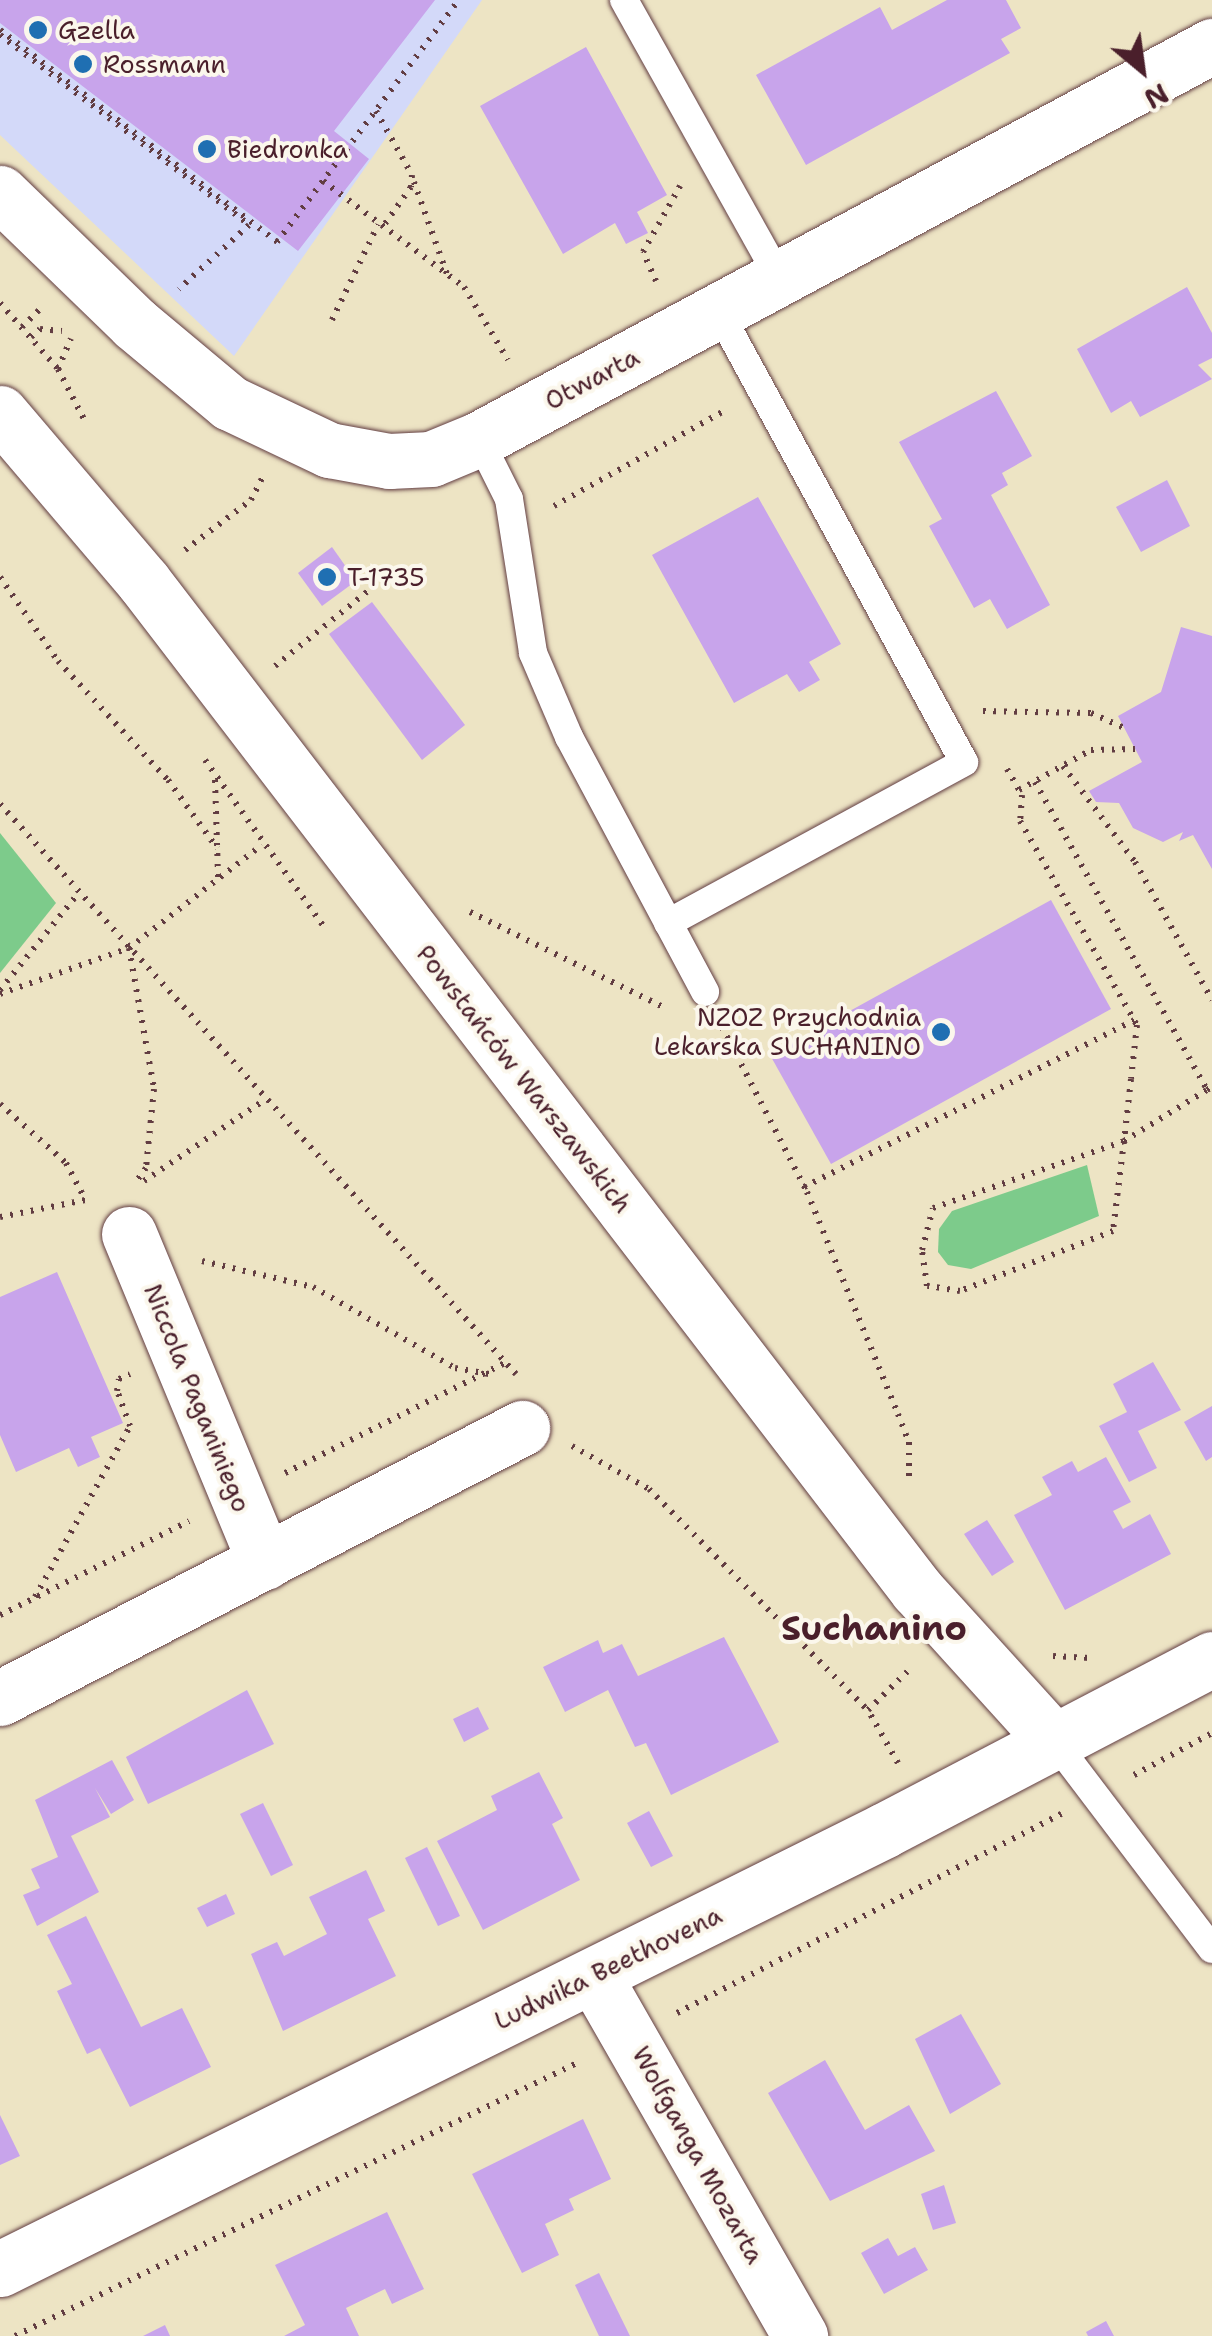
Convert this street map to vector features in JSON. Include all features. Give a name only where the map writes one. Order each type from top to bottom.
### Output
[{"type":"street","name":"Otwarta","points":[[0,193],[179,362],[230,403],[329,450],[389,460],[431,459],[480,439],[1212,46]]},
{"type":"street","name":"Powstańców Warszawskich","points":[[0,413],[143,581],[950,1630],[1054,1741]]},
{"type":"street","name":"Niccola Paganiniego","points":[[114,1216],[265,1562]]},
{"type":"street","points":[[0,1698],[265,1562],[534,1415]]},
{"type":"street","name":"Ludwika Beethovena","points":[[0,2270],[924,1810],[1212,1658]]},
{"type":"street","name":"Wolfganga Mozarta","points":[[594,1976],[800,2336]]},
{"type":"lane","points":[[624,0],[780,279]]},
{"type":"lane","points":[[668,923],[964,762],[719,312]]},
{"type":"lane","points":[[480,439],[509,500],[533,653],[568,737],[705,992]]},
{"type":"lane","points":[[1054,1741],[1212,1949]]},
{"type":"path","points":[[0,32],[277,242],[460,0]]},
{"type":"path","points":[[0,32],[249,225],[174,293]]},
{"type":"path","points":[[376,111],[412,175],[447,275]]},
{"type":"path","points":[[658,286],[643,252],[691,168]]},
{"type":"path","points":[[185,176],[191,169]]},
{"type":"path","points":[[332,320],[380,226],[412,187],[412,175]]},
{"type":"path","points":[[323,181],[464,287],[536,408]]},
{"type":"path","points":[[31,337],[40,329],[55,330]]},
{"type":"path","points":[[514,529],[762,390]]},
{"type":"path","points":[[187,549],[215,528]]},
{"type":"path","points":[[0,576],[58,661],[168,780],[216,848]]},
{"type":"path","points":[[268,676],[383,579]]},
{"type":"path","points":[[977,711],[1091,713],[1124,728]]},
{"type":"path","points":[[1019,790],[1091,750],[1135,748]]},
{"type":"path","points":[[1062,766],[1135,862],[1212,1000]]},
{"type":"path","points":[[214,778],[218,879]]},
{"type":"path","points":[[1020,821],[1134,1020],[1124,1141],[1113,1231],[960,1292],[927,1286],[922,1250],[933,1208],[1124,1141],[1209,1088],[1035,782]]},
{"type":"path","points":[[0,804],[534,1415],[649,1489],[868,1710],[956,1868]]},
{"type":"path","points":[[0,992],[129,948],[262,845],[325,928]]},
{"type":"path","points":[[0,992],[78,895]]},
{"type":"path","points":[[484,919],[660,1006]]},
{"type":"path","points":[[129,948],[155,1116],[146,1168],[131,1188],[263,1101]]},
{"type":"path","points":[[705,992],[804,1187],[909,1442],[908,1501]]},
{"type":"path","points":[[804,1187],[1134,1020]]},
{"type":"path","points":[[0,1104],[66,1163],[85,1200],[114,1216],[198,1261],[313,1287],[455,1368],[490,1374]]},
{"type":"path","points":[[0,1218],[85,1200]]},
{"type":"path","points":[[34,1598],[130,1426],[117,1392],[122,1378]]},
{"type":"path","points":[[868,1710],[950,1630]]},
{"type":"path","points":[[1038,1650],[1094,1658]]},
{"type":"shaded area","points":[[0,0],[482,0],[234,356],[0,135]]},
{"type":"green space","points":[[0,833],[56,903],[0,973]]},
{"type":"green space","points":[[1087,1165],[1099,1216],[971,1269],[948,1265],[938,1252],[939,1229],[952,1211]]},
{"type":"building","points":[[0,0],[435,0],[334,131],[369,159],[298,251],[0,23]]},
{"type":"building","points":[[947,0],[1006,0],[1021,28],[1001,39],[1010,53],[806,165],[756,75],[880,7],[892,30]]},
{"type":"building","points":[[586,47],[667,195],[637,212],[648,233],[626,244],[615,223],[563,254],[480,106]]},
{"type":"building","points":[[1187,287],[1212,333],[1212,358],[1198,365],[1212,379],[1140,417],[1131,401],[1111,413],[1077,349]]},
{"type":"building","points":[[996,391],[1032,456],[1002,473],[1008,485],[991,495],[1050,605],[1007,629],[990,599],[974,608],[929,526],[942,519],[899,442]]},
{"type":"building","points":[[1167,480],[1190,526],[1141,552],[1116,507]]},
{"type":"building","points":[[758,497],[841,644],[809,662],[820,680],[799,692],[787,674],[734,703],[652,555]]},
{"type":"building","name":"T-1735","points":[[332,547],[356,581],[322,606],[298,573]]},
{"type":"building","points":[[372,602],[465,725],[422,760],[329,634]]},
{"type":"building","points":[[1181,627],[1212,636],[1212,869],[1193,835],[1179,841],[1183,832],[1163,842],[1133,828],[1119,803],[1096,802],[1089,791],[1142,762],[1118,716],[1161,692]]},
{"type":"building","name":"NZOZ Przychodnia Lekarska SUCHANINO","points":[[1051,900],[1111,1009],[831,1164],[770,1055]]},
{"type":"building","points":[[57,1272],[123,1423],[91,1437],[100,1457],[78,1467],[69,1448],[16,1472],[0,1435],[0,1297]]},
{"type":"building","points":[[1153,1362],[1181,1410],[1138,1431],[1157,1468],[1129,1482],[1099,1426],[1127,1412],[1113,1384]]},
{"type":"building","points":[[1212,1406],[1212,1457],[1206,1461],[1184,1422]]},
{"type":"building","points":[[1106,1457],[1131,1502],[1113,1511],[1123,1529],[1150,1514],[1171,1554],[1065,1610],[1014,1515],[1052,1495],[1042,1477],[1072,1461],[1078,1472]]},
{"type":"building","points":[[987,1520],[1014,1562],[992,1576],[964,1534]]},
{"type":"building","points":[[724,1637],[779,1742],[671,1795],[646,1743],[635,1747],[608,1690],[565,1712],[543,1667],[598,1640],[603,1653],[622,1644],[638,1676]]},
{"type":"building","points":[[247,1690],[274,1744],[148,1804],[126,1757]]},
{"type":"building","points":[[478,1707],[489,1729],[464,1742],[453,1719]]},
{"type":"building","points":[[112,1760],[134,1800],[111,1814],[95,1788],[110,1817],[71,1836],[99,1892],[37,1926],[23,1895],[40,1888],[31,1869],[58,1857],[35,1800]]},
{"type":"building","points":[[539,1772],[563,1818],[552,1824],[580,1880],[483,1930],[437,1841],[497,1810],[491,1796]]},
{"type":"building","points":[[263,1803],[293,1865],[271,1876],[240,1814]]},
{"type":"building","points":[[649,1811],[673,1856],[651,1867],[627,1823]]},
{"type":"building","points":[[427,1847],[460,1916],[438,1926],[405,1858]]},
{"type":"building","points":[[366,1870],[385,1911],[368,1919],[396,1976],[283,2031],[251,1954],[277,1942],[284,1956],[327,1934],[309,1897]]},
{"type":"building","points":[[226,1894],[235,1914],[207,1927],[197,1908]]},
{"type":"building","points":[[86,1916],[141,2027],[182,2008],[211,2067],[130,2107],[100,2048],[87,2054],[57,1991],[72,1984],[47,1935]]},
{"type":"building","points":[[961,2014],[1001,2084],[950,2114],[915,2039]]},
{"type":"building","points":[[825,2060],[865,2130],[909,2105],[935,2151],[830,2201],[768,2093]]},
{"type":"building","points":[[0,2115],[20,2156],[0,2165]]},
{"type":"building","points":[[583,2119],[611,2179],[569,2199],[574,2210],[545,2224],[559,2255],[522,2273],[472,2174]]},
{"type":"building","points":[[944,2185],[956,2223],[933,2230],[921,2194]]},
{"type":"building","points":[[387,2212],[424,2289],[392,2304],[385,2289],[346,2308],[359,2336],[284,2336],[305,2325],[275,2265]]},
{"type":"building","points":[[888,2238],[898,2256],[915,2247],[928,2270],[884,2294],[861,2253]]},
{"type":"building","points":[[599,2273],[630,2336],[599,2336],[575,2285]]},
{"type":"building","points":[[1106,2321],[1114,2336],[1088,2336],[1086,2332]]},
{"type":"building","points":[[165,2325],[170,2336],[143,2336]]},
{"type":"place","name":"Gzella","points":[[38,30]]},
{"type":"place","name":"Rossmann","points":[[83,64]]},
{"type":"place","name":"Biedronka","points":[[207,149]]},
{"type":"place","name":"T-1735","points":[[327,577]]},
{"type":"place","name":"NZOZ Przychodnia Lekarska SUCHANINO","points":[[941,1032]]},
{"type":"district","name":"Suchanino","points":[[874,1628]]}]
